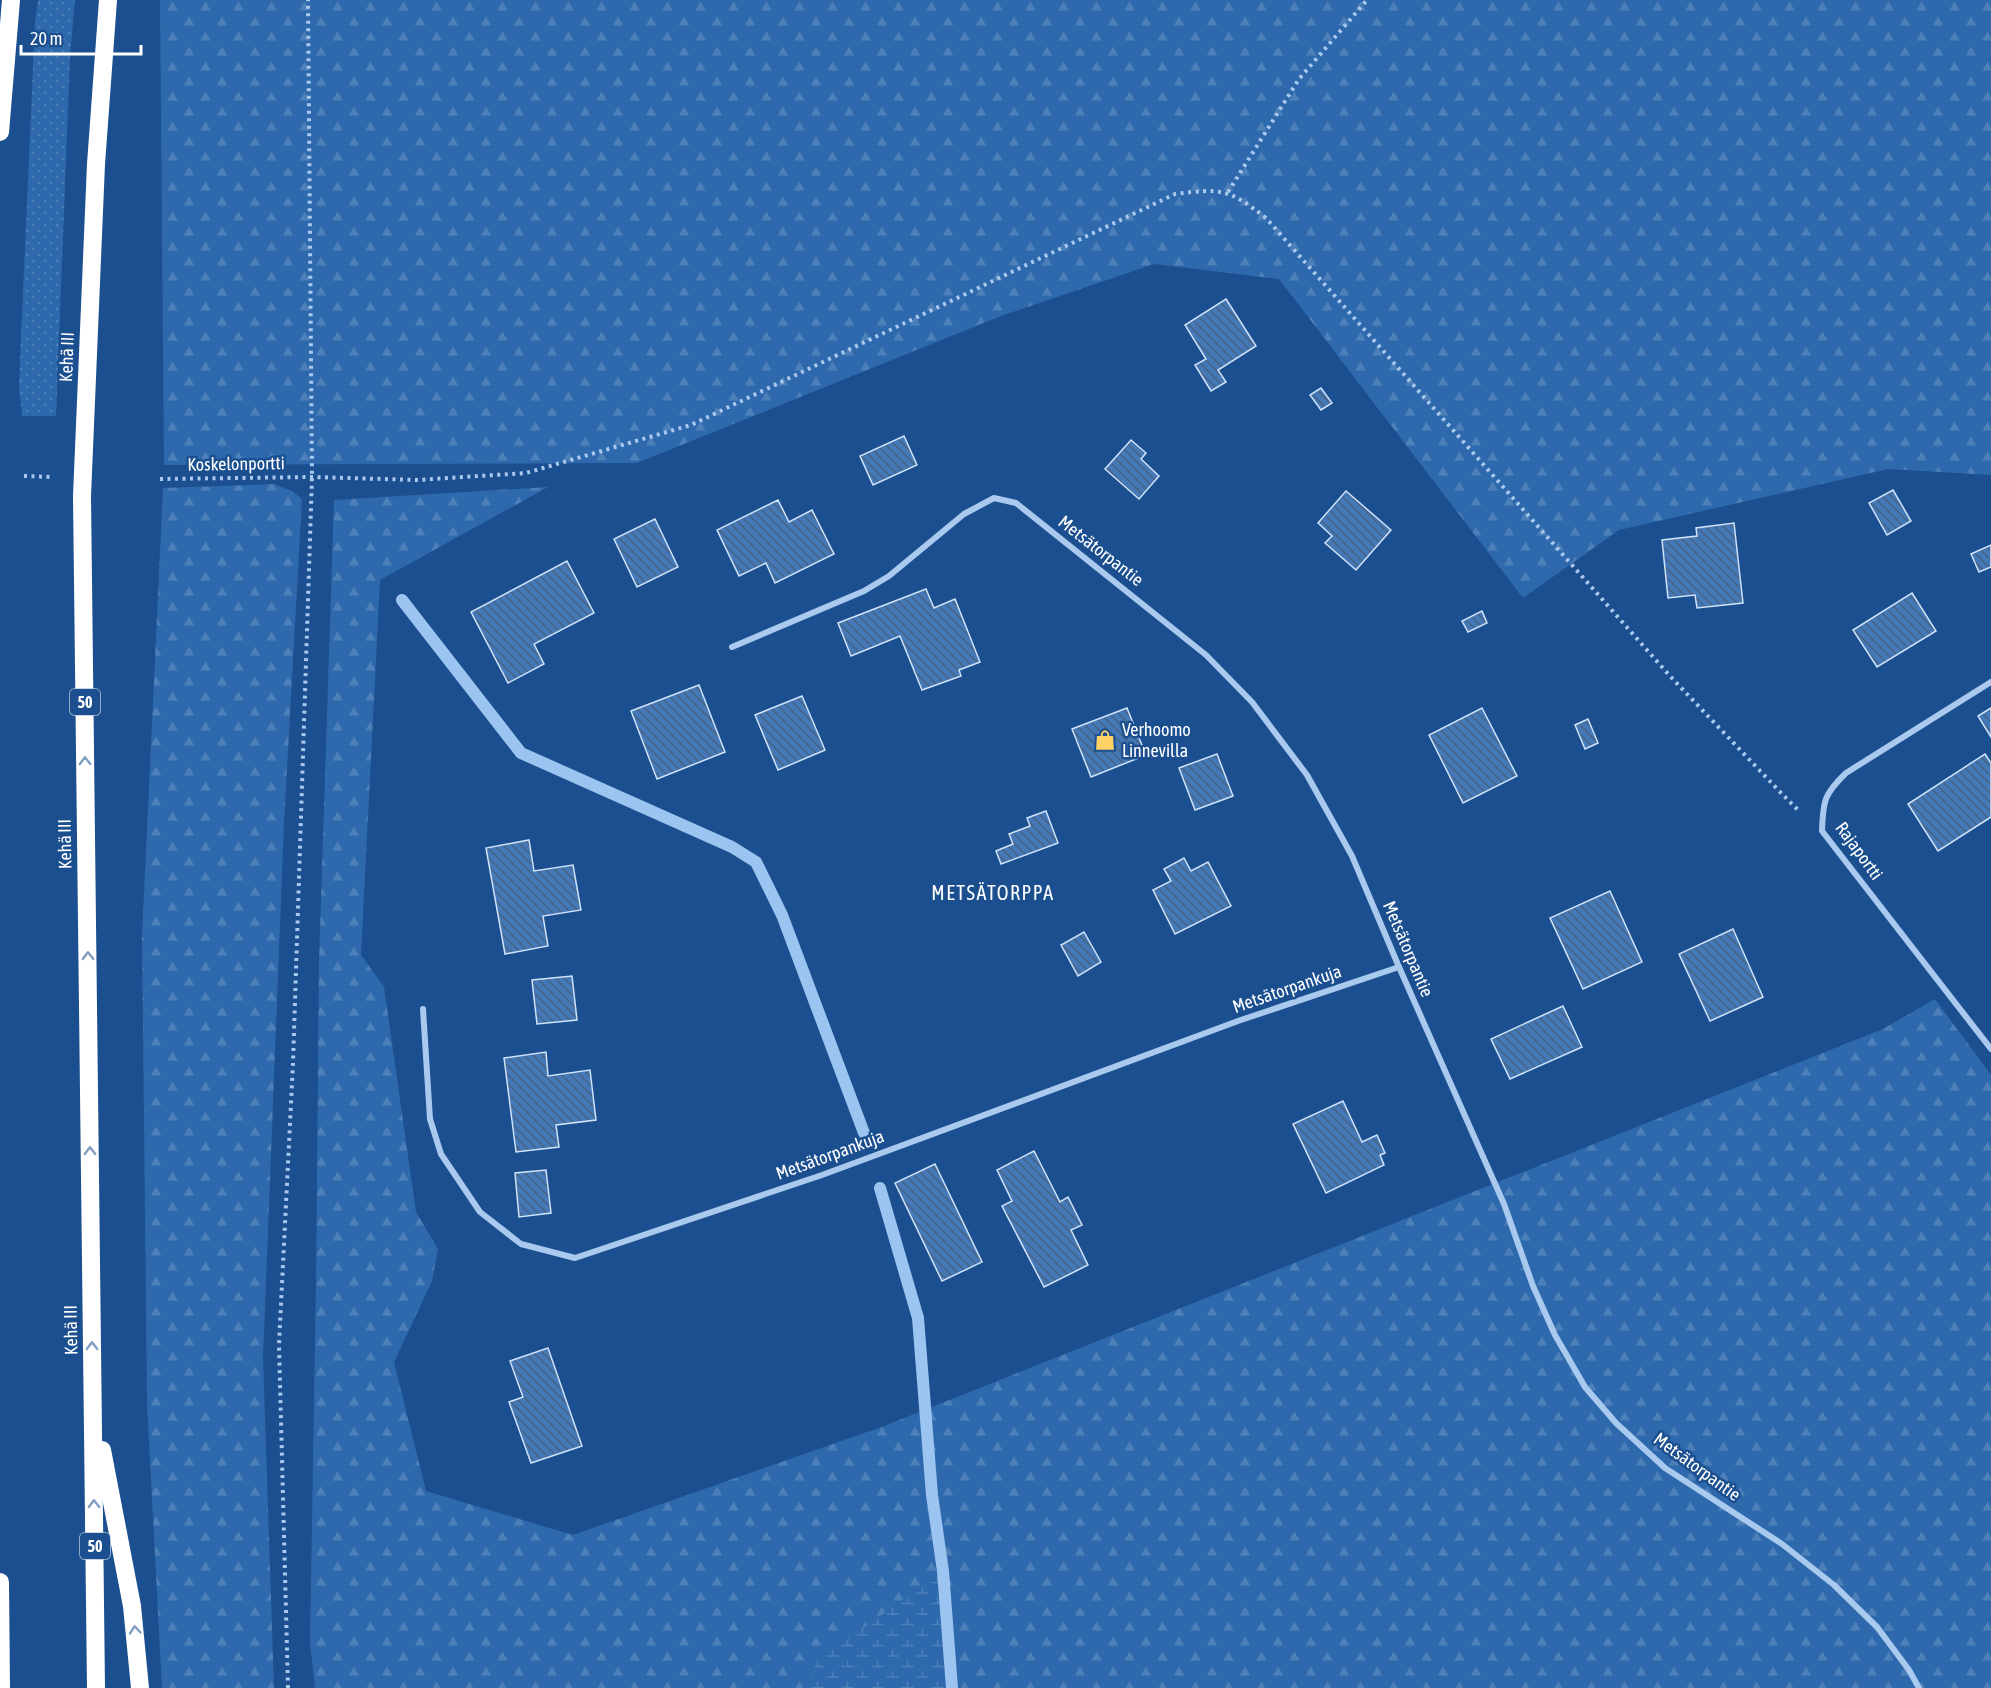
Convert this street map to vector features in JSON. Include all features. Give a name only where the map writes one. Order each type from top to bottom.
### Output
[{"type":"highway","points":[[0,132],[11,0]]},
{"type":"highway","name":"Kehä III","points":[[96,1688],[82,496],[96,164],[108,0]]},
{"type":"highway","points":[[93,1404],[132,1606],[140,1688]]},
{"type":"highway","points":[[0,1582],[1,1688]]},
{"type":"street","name":"Metsätorpantie","points":[[732,646],[864,591],[889,576],[964,514],[994,498],[1016,503],[1206,655],[1252,702],[1307,775],[1352,856],[1504,1204],[1533,1286],[1555,1335],[1585,1387],[1616,1423],[1665,1468],[1782,1544],[1834,1585],[1877,1627],[1909,1670],[1919,1688]]},
{"type":"street","name":"Rajaportti","points":[[1991,682],[1846,773],[1832,787],[1822,805],[1822,831],[1991,1049]]},
{"type":"street","name":"Metsätorpankuja","points":[[423,1010],[430,1119],[441,1154],[480,1212],[521,1244],[575,1258],[822,1174],[1238,1021],[1399,967]]},
{"type":"path","points":[[288,1688],[279,1345],[293,1063],[312,477],[308,0]]},
{"type":"path","points":[[1367,0],[1299,79],[1228,192],[1243,200],[1266,218],[1669,675],[1782,795],[1822,831]]},
{"type":"path","name":"Koskelonportti","points":[[160,479],[312,477],[418,480],[526,473],[691,425],[1175,194],[1206,190],[1228,192]]},
{"type":"path","points":[[24,476],[53,477]]},
{"type":"green space","points":[[38,0],[75,0],[70,57],[56,416],[22,416],[19,384],[35,22]]},
{"type":"green space","points":[[160,0],[1991,0],[1991,475],[1888,469],[1619,530],[1523,598],[1279,279],[1154,264],[1001,316],[637,463],[164,465]]},
{"type":"green space","points":[[274,484],[292,491],[302,499],[284,823],[263,1358],[274,1688],[162,1688],[147,1404],[142,936],[163,488]]},
{"type":"green space","points":[[548,487],[380,580],[361,955],[384,987],[416,1212],[438,1249],[432,1281],[394,1362],[426,1491],[573,1535],[884,1426],[1883,1029],[1935,999],[1991,1075],[1991,1688],[315,1688],[310,1643],[319,961],[334,500]]},
{"type":"green space","points":[[943,1571],[952,1688],[808,1688],[816,1662]]},
{"type":"building","points":[[1226,299],[1256,346],[1218,370],[1226,382],[1211,391],[1195,365],[1206,359],[1185,325]]},
{"type":"building","points":[[1321,388],[1332,403],[1321,410],[1310,395]]},
{"type":"building","points":[[904,436],[917,465],[873,485],[860,456]]},
{"type":"building","points":[[1131,440],[1146,453],[1141,459],[1159,476],[1139,499],[1105,469]]},
{"type":"building","points":[[1893,490],[1911,521],[1887,535],[1869,503]]},
{"type":"building","points":[[1346,491],[1391,530],[1356,570],[1325,543],[1332,536],[1318,523]]},
{"type":"building","points":[[778,500],[789,522],[812,510],[834,554],[775,583],[766,563],[739,576],[717,530]]},
{"type":"building","points":[[655,519],[678,567],[637,587],[614,539]]},
{"type":"building","points":[[1734,523],[1743,603],[1697,608],[1695,595],[1668,598],[1662,540],[1697,536],[1696,528]]},
{"type":"building","points":[[1991,545],[1991,567],[1979,572],[1971,554]]},
{"type":"building","points":[[567,561],[594,613],[534,644],[544,664],[508,683],[471,612]]},
{"type":"building","points":[[926,589],[934,608],[955,599],[980,662],[959,670],[961,676],[922,690],[900,636],[851,656],[838,623]]},
{"type":"building","points":[[1912,593],[1936,631],[1877,667],[1853,630]]},
{"type":"building","points":[[1482,611],[1487,623],[1468,632],[1462,621]]},
{"type":"building","points":[[699,685],[725,752],[657,779],[631,711]]},
{"type":"building","points":[[802,696],[825,750],[778,770],[755,715]]},
{"type":"building","points":[[1127,708],[1146,755],[1091,777],[1072,729]]},
{"type":"building","points":[[1482,708],[1517,776],[1463,803],[1429,735]]},
{"type":"building","points":[[1991,708],[1991,737],[1978,716]]},
{"type":"building","points":[[1588,719],[1598,743],[1585,749],[1575,725]]},
{"type":"building","points":[[1217,754],[1233,796],[1195,810],[1179,768]]},
{"type":"building","points":[[1985,754],[1991,763],[1991,817],[1938,851],[1908,804]]},
{"type":"building","points":[[1046,811],[1058,843],[1001,864],[996,851],[1013,844],[1009,834],[1030,826],[1027,818]]},
{"type":"building","points":[[529,840],[534,871],[573,865],[581,910],[543,916],[548,946],[505,954],[486,848]]},
{"type":"building","points":[[1184,858],[1191,871],[1208,862],[1231,906],[1175,934],[1153,890],[1171,881],[1164,869]]},
{"type":"building","points":[[1610,891],[1642,962],[1583,989],[1550,918]]},
{"type":"building","points":[[1733,929],[1763,997],[1710,1021],[1679,954]]},
{"type":"building","points":[[1084,932],[1101,962],[1078,976],[1061,945]]},
{"type":"building","points":[[572,976],[577,1020],[537,1024],[532,980]]},
{"type":"building","points":[[1563,1006],[1582,1047],[1510,1079],[1491,1039]]},
{"type":"building","points":[[546,1052],[548,1076],[590,1070],[596,1120],[556,1125],[559,1147],[516,1152],[504,1058]]},
{"type":"building","points":[[1343,1101],[1362,1142],[1377,1135],[1385,1153],[1380,1155],[1384,1165],[1326,1193],[1293,1124]]},
{"type":"building","points":[[1034,1151],[1060,1202],[1068,1197],[1082,1225],[1071,1230],[1088,1265],[1044,1287],[1002,1206],[1012,1201],[997,1170]]},
{"type":"building","points":[[935,1164],[982,1262],[942,1281],[895,1183]]},
{"type":"building","points":[[546,1170],[551,1213],[519,1217],[515,1173]]},
{"type":"building","points":[[548,1348],[582,1446],[531,1463],[509,1402],[523,1397],[510,1361]]},
{"type":"waterway","points":[[402,600],[521,753],[732,847],[756,862],[782,915],[864,1133]]},
{"type":"waterway","points":[[880,1188],[918,1318],[932,1495],[943,1571],[952,1688]]},
{"type":"place","name":"Verhoomo Linnevilla","points":[[1105,740]]},
{"type":"district","name":"METSÄTORPPA","points":[[993,893]]}]
